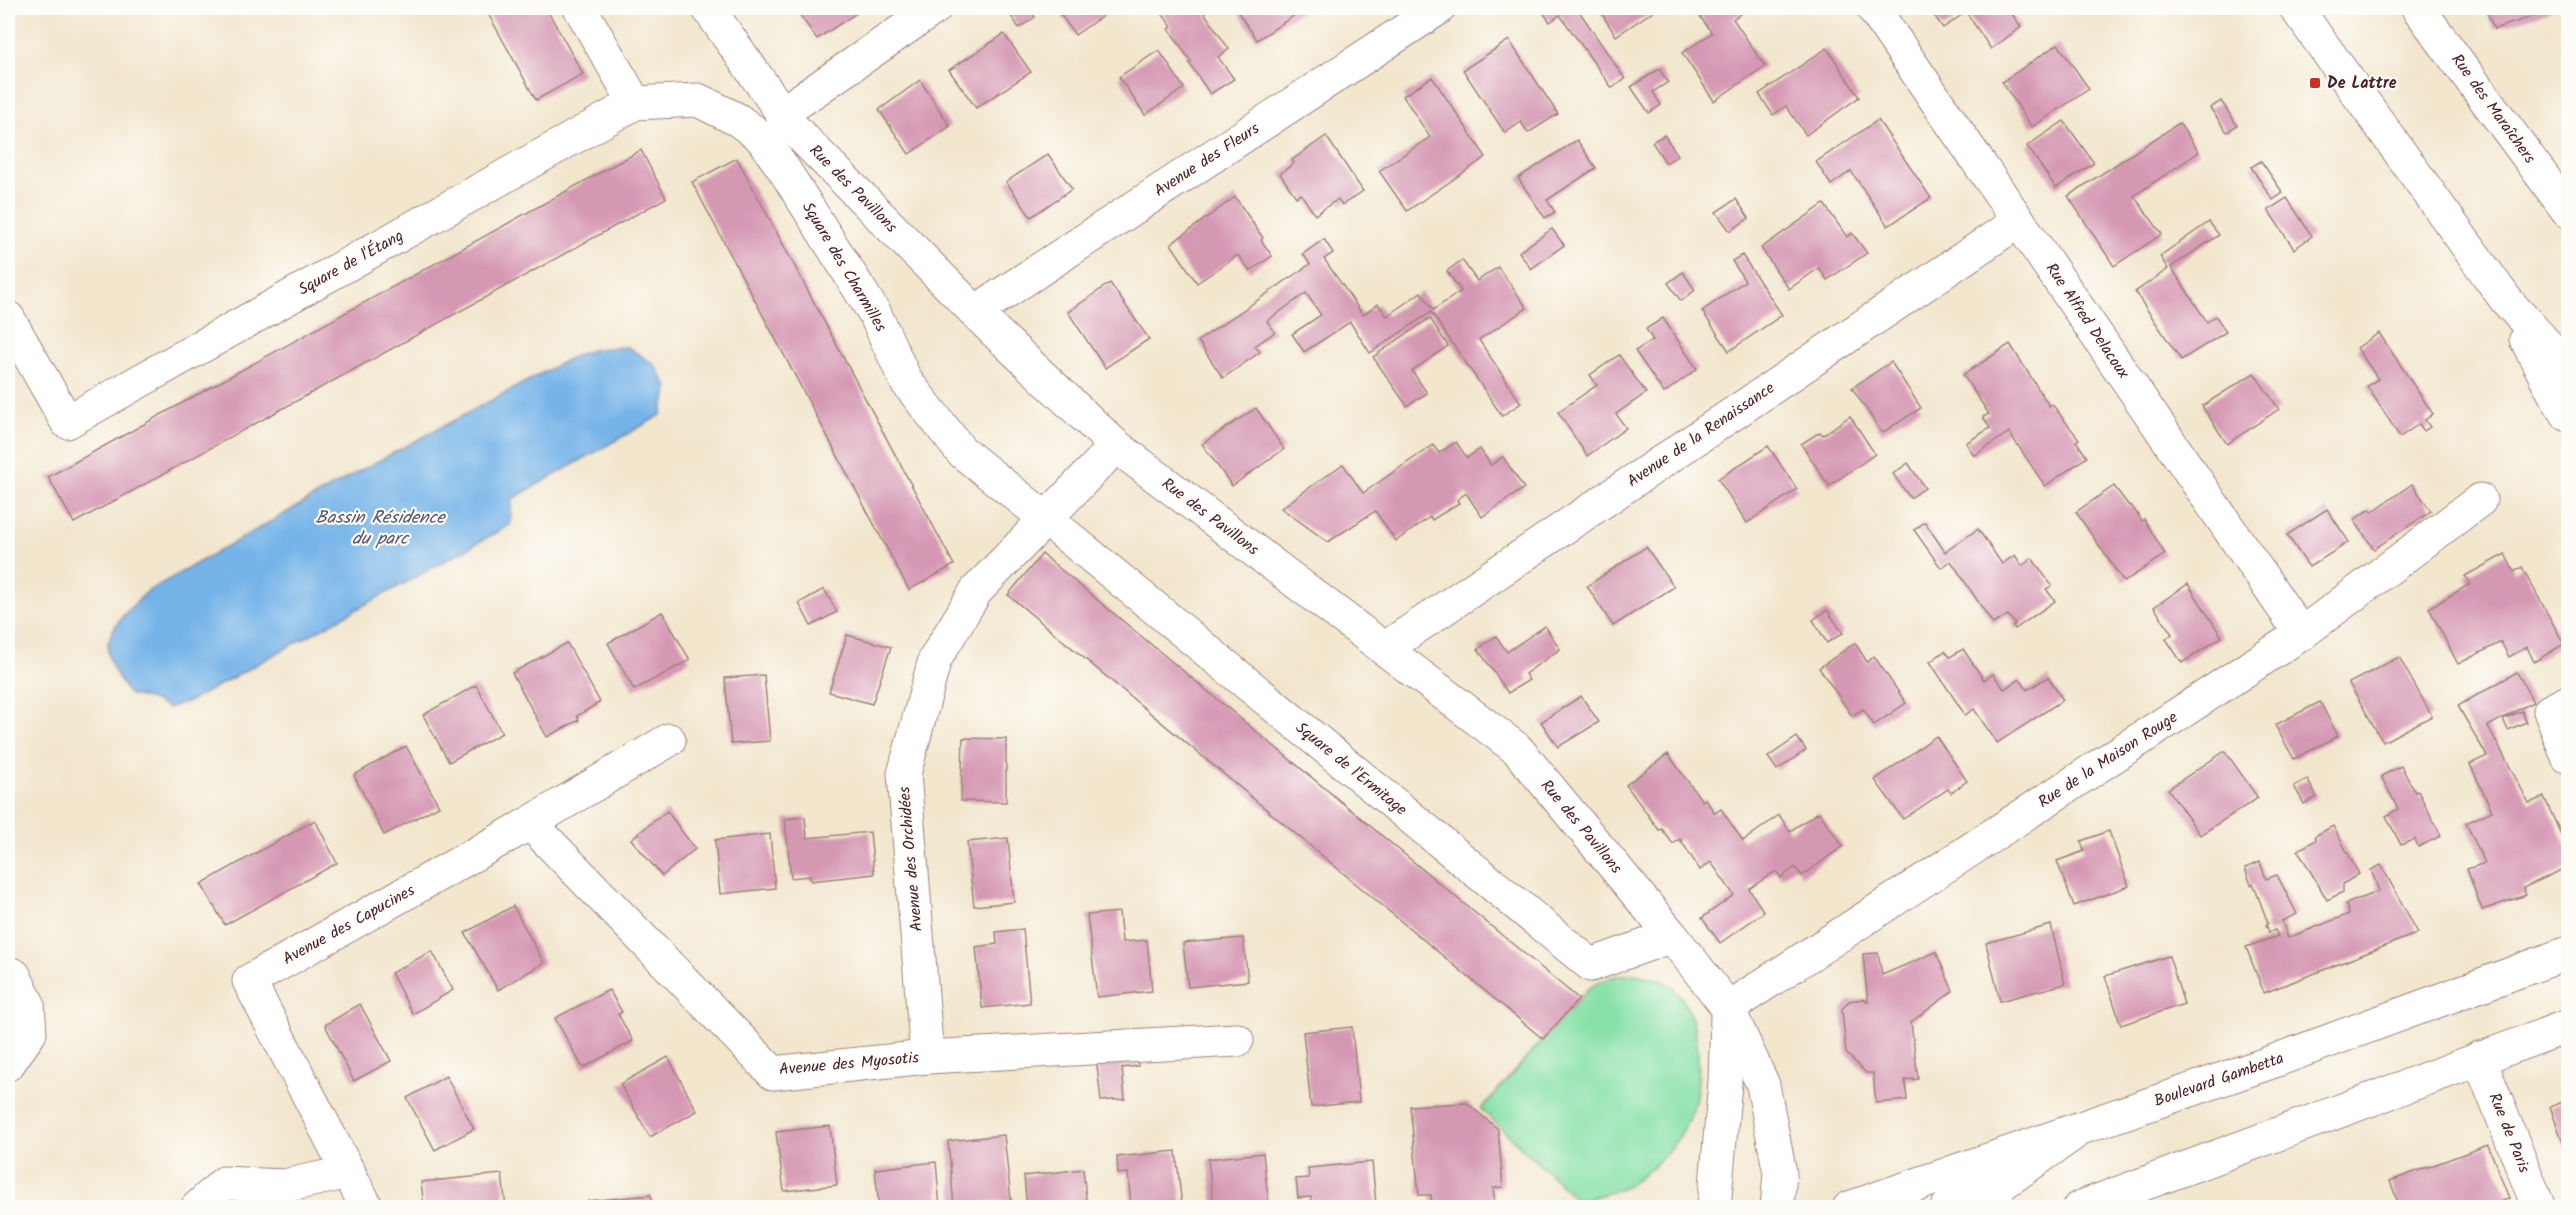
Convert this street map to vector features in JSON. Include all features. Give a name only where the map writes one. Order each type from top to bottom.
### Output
[{"type":"street","points":[[580,8],[635,103]]},
{"type":"street","name":"Rue des Pavillons","points":[[708,8],[792,127],[975,312],[1116,446],[1517,749],[1672,936],[1728,1008],[1763,1086],[1780,1173],[1777,1208]]},
{"type":"street","points":[[782,113],[935,8]]},
{"type":"street","name":"Avenue des Fleurs","points":[[975,312],[1439,8]]},
{"type":"street","name":"Rue Alfred Delacoux","points":[[1873,8],[2301,634]]},
{"type":"street","points":[[2296,8],[2506,300],[2568,368]]},
{"type":"street","name":"Rue des Maraîchers","points":[[2418,8],[2568,211]]},
{"type":"street","name":"Square des Charmilles","points":[[635,103],[698,100],[738,120],[761,137],[875,314],[906,381],[961,451],[1046,518]]},
{"type":"street","name":"Square de l'Étang","points":[[8,318],[67,422],[635,103]]},
{"type":"street","name":"Avenue de la Renaissance","points":[[1384,649],[2019,221]]},
{"type":"street","points":[[2506,300],[2568,415]]},
{"type":"street","name":"Avenue des Orchidées","points":[[927,1057],[904,774],[937,655],[976,591],[1116,446]]},
{"type":"street","name":"Rue de la Maison Rouge","points":[[1728,1008],[2301,634],[2480,500]]},
{"type":"street","name":"Square de l'Ermitage","points":[[1046,518],[1590,965],[1672,936]]},
{"type":"street","points":[[2568,702],[2550,711],[2568,757]]},
{"type":"street","name":"Avenue des Capucines","points":[[367,1208],[249,981],[530,823],[669,740]]},
{"type":"street","name":"Avenue des Myosotis","points":[[530,823],[773,1072],[927,1057],[1238,1040]]},
{"type":"street","name":"Boulevard Gambetta","points":[[1859,1204],[2266,1064],[2568,953]]},
{"type":"street","points":[[8,1064],[30,1033],[28,1004],[14,975]]},
{"type":"street","points":[[1714,1208],[1725,1082],[1728,1008]]},
{"type":"street","points":[[2079,1208],[2568,1026]]},
{"type":"street","name":"Rue de Paris","points":[[2479,1058],[2539,1208]]},
{"type":"street","points":[[1947,1208],[1999,1186],[2083,1127]]},
{"type":"street","points":[[197,1208],[224,1183],[284,1186],[349,1172]]},
{"type":"green space","points":[[1635,974],[1668,985],[1677,992],[1685,1004],[1691,1018],[1698,1052],[1694,1103],[1677,1140],[1638,1179],[1622,1188],[1578,1201],[1481,1109],[1587,990],[1610,978]]},
{"type":"water","name":"Bassin Résidence du parc","points":[[628,347],[655,365],[668,388],[661,415],[512,499],[510,525],[190,701],[168,708],[152,700],[128,694],[111,663],[108,643],[121,618],[148,591],[358,472],[572,357],[595,349]]},
{"type":"building","points":[[485,8],[546,8],[583,74],[536,100]]},
{"type":"building","points":[[795,8],[864,8],[817,39]]},
{"type":"building","points":[[1006,8],[1029,8],[1035,17],[1019,28]]},
{"type":"building","points":[[1056,8],[1114,8],[1075,35]]},
{"type":"building","points":[[1158,8],[1201,8],[1229,49],[1218,57],[1234,79],[1210,94],[1169,29],[1172,27]]},
{"type":"building","points":[[1235,8],[1303,8],[1304,9],[1257,40]]},
{"type":"building","points":[[1540,8],[1577,8],[1625,79],[1612,88],[1560,15],[1550,22]]},
{"type":"building","points":[[1598,8],[1658,8],[1616,36]]},
{"type":"building","points":[[1694,8],[1749,8],[1733,19],[1765,66],[1714,101],[1682,53],[1712,33]]},
{"type":"building","points":[[1936,8],[2008,8],[2021,27],[1991,49],[1966,12],[1943,28],[1931,11]]},
{"type":"building","points":[[2485,8],[2559,8],[2494,29]]},
{"type":"building","points":[[1004,34],[1031,72],[976,108],[949,70]]},
{"type":"building","points":[[1509,40],[1558,114],[1528,133],[1521,122],[1505,133],[1463,70]]},
{"type":"building","points":[[2058,44],[2089,89],[2032,127],[2002,82]]},
{"type":"building","points":[[1827,48],[1859,97],[1806,135],[1786,106],[1773,115],[1759,94]]},
{"type":"building","points":[[1159,50],[1184,88],[1145,115],[1119,77]]},
{"type":"building","points":[[1659,69],[1668,82],[1653,92],[1661,105],[1649,113],[1631,87]]},
{"type":"building","points":[[1432,77],[1486,157],[1407,211],[1379,171],[1430,137],[1403,96]]},
{"type":"building","points":[[920,80],[950,126],[909,154],[879,110]]},
{"type":"building","points":[[2221,101],[2237,125],[2227,132],[2210,108]]},
{"type":"building","points":[[1878,120],[1931,198],[1888,226],[1851,171],[1831,185],[1816,162]]},
{"type":"building","points":[[2064,121],[2094,163],[2056,188],[2027,146]]},
{"type":"building","points":[[2179,123],[2199,152],[2134,196],[2162,234],[2114,266],[2068,196]]},
{"type":"building","points":[[1664,135],[1678,155],[1666,163],[1652,142]]},
{"type":"building","points":[[1326,136],[1363,191],[1342,205],[1338,199],[1315,215],[1301,194],[1296,197],[1280,174],[1294,163],[1292,160]]},
{"type":"building","points":[[1577,140],[1596,168],[1547,200],[1555,212],[1545,218],[1518,178]]},
{"type":"building","points":[[641,150],[666,198],[74,523],[48,477]]},
{"type":"building","points":[[1048,154],[1072,189],[1031,217],[1006,182]]},
{"type":"building","points":[[737,158],[954,565],[909,590],[692,182]]},
{"type":"building","points":[[2261,161],[2283,193],[2273,200],[2251,167]]},
{"type":"building","points":[[1235,197],[1263,238],[1261,240],[1272,256],[1250,271],[1238,255],[1197,283],[1171,244]]},
{"type":"building","points":[[2287,198],[2312,236],[2294,249],[2268,210]]},
{"type":"building","points":[[1736,199],[1749,218],[1730,231],[1716,212]]},
{"type":"building","points":[[1824,204],[1847,237],[1852,233],[1867,253],[1827,280],[1819,268],[1789,289],[1761,248]]},
{"type":"building","points":[[2209,222],[2219,235],[2171,267],[2207,322],[2216,316],[2226,332],[2181,360],[2135,292],[2168,269],[2160,256]]},
{"type":"building","points":[[1552,229],[1564,245],[1531,269],[1519,252]]},
{"type":"building","points":[[1324,239],[1333,253],[1324,259],[1363,315],[1378,304],[1387,316],[1421,292],[1433,310],[1461,291],[1447,271],[1462,260],[1477,281],[1498,267],[1527,308],[1479,340],[1521,403],[1502,416],[1431,312],[1370,353],[1350,322],[1304,352],[1292,334],[1321,315],[1306,293],[1267,321],[1275,332],[1255,346],[1260,352],[1223,378],[1198,341],[1310,264],[1303,254]]},
{"type":"building","points":[[1742,255],[1782,315],[1729,351],[1702,311],[1745,281],[1732,261]]},
{"type":"building","points":[[1683,272],[1695,290],[1681,301],[1668,283]]},
{"type":"building","points":[[1110,283],[1149,339],[1105,368],[1068,312]]},
{"type":"building","points":[[1430,318],[1448,346],[1412,371],[1427,393],[1407,406],[1373,357]]},
{"type":"building","points":[[1663,318],[1697,369],[1664,393],[1635,351],[1653,340],[1646,329]]},
{"type":"building","points":[[2379,333],[2433,414],[2425,420],[2430,427],[2424,431],[2419,424],[2400,437],[2367,386],[2378,379],[2357,348]]},
{"type":"building","points":[[2010,344],[2049,406],[2052,404],[2079,439],[2076,441],[2087,457],[2045,486],[2009,432],[1974,456],[1966,443],[1990,428],[1983,417],[1989,414],[1963,375]]},
{"type":"building","points":[[1619,355],[1646,393],[1616,414],[1626,428],[1587,456],[1558,412],[1597,385],[1590,375]]},
{"type":"building","points":[[1891,362],[1921,408],[1882,433],[1852,388]]},
{"type":"building","points":[[2254,373],[2279,409],[2227,444],[2202,406]]},
{"type":"building","points":[[1256,408],[1284,449],[1232,486],[1202,444]]},
{"type":"building","points":[[1850,416],[1875,454],[1829,486],[1801,444],[1820,432],[1823,435]]},
{"type":"building","points":[[1456,442],[1467,458],[1480,449],[1491,465],[1503,457],[1524,488],[1482,517],[1466,493],[1457,500],[1459,503],[1432,520],[1430,517],[1396,541],[1375,511],[1328,542],[1281,508],[1343,464],[1363,493],[1433,445],[1439,453]]},
{"type":"building","points":[[1768,446],[1797,489],[1747,523],[1718,479]]},
{"type":"building","points":[[1908,463],[1925,488],[1910,498],[1893,474]]},
{"type":"building","points":[[2412,484],[2431,511],[2374,549],[2354,520],[2370,509],[2372,512]]},
{"type":"building","points":[[2114,486],[2142,521],[2144,519],[2165,554],[2124,582],[2076,512]]},
{"type":"building","points":[[2327,509],[2349,542],[2309,567],[2287,535]]},
{"type":"building","points":[[1925,522],[1945,552],[1978,529],[2002,564],[2015,555],[2022,566],[2032,558],[2052,586],[2046,589],[2055,601],[2015,629],[2013,626],[2015,624],[2008,615],[1993,624],[1951,561],[1941,568],[1914,530]]},
{"type":"building","points":[[1646,547],[1674,587],[1613,626],[1587,586]]},
{"type":"building","points":[[1042,554],[1579,999],[1543,1039],[1008,595]]},
{"type":"building","points":[[2505,554],[2514,572],[2522,567],[2564,644],[2534,662],[2527,647],[2509,657],[2501,642],[2458,664],[2429,608],[2470,584],[2465,576]]},
{"type":"building","points":[[2188,584],[2222,637],[2182,663],[2166,639],[2172,634],[2154,607]]},
{"type":"building","points":[[824,589],[837,612],[811,626],[799,603]]},
{"type":"building","points":[[1827,610],[1843,633],[1827,643],[1813,620]]},
{"type":"building","points":[[662,612],[690,660],[634,690],[608,643]]},
{"type":"building","points":[[1545,626],[1560,649],[1525,674],[1529,680],[1508,693],[1478,649],[1496,636],[1507,652]]},
{"type":"building","points":[[847,635],[891,647],[872,704],[829,692]]},
{"type":"building","points":[[567,643],[600,702],[577,716],[579,720],[547,737],[512,673]]},
{"type":"building","points":[[1855,643],[1867,662],[1874,656],[1906,703],[1874,725],[1863,709],[1852,716],[1819,668]]},
{"type":"building","points":[[1963,649],[1984,680],[1993,674],[2004,689],[2020,679],[2027,690],[2048,677],[2063,700],[1997,743],[1974,709],[1965,715],[1930,662],[1945,651],[1950,657]]},
{"type":"building","points":[[2399,657],[2432,716],[2383,742],[2349,683]]},
{"type":"building","points":[[2517,672],[2533,702],[2488,726],[2529,803],[2544,797],[2568,850],[2568,867],[2523,888],[2526,895],[2482,910],[2467,869],[2485,863],[2466,823],[2492,811],[2470,764],[2487,756],[2458,706]]},
{"type":"building","points":[[764,675],[770,741],[731,744],[725,678]]},
{"type":"building","points":[[476,685],[502,733],[449,762],[423,715]]},
{"type":"building","points":[[1581,696],[1599,722],[1558,747],[1541,722]]},
{"type":"building","points":[[2320,702],[2338,736],[2294,759],[2275,725]]},
{"type":"building","points":[[2522,711],[2526,722],[2508,730],[2503,719]]},
{"type":"building","points":[[1936,736],[1967,781],[1951,793],[1948,789],[1903,819],[1875,780]]},
{"type":"building","points":[[1797,737],[1806,750],[1777,770],[1768,757]]},
{"type":"building","points":[[963,738],[1006,739],[1006,802],[961,801]]},
{"type":"building","points":[[406,746],[439,806],[384,835],[354,775]]},
{"type":"building","points":[[2225,751],[2258,798],[2200,835],[2168,789]]},
{"type":"building","points":[[1668,754],[1702,801],[1705,799],[1715,813],[1721,809],[1743,841],[1779,815],[1790,831],[1819,812],[1843,846],[1802,876],[1795,867],[1781,878],[1776,871],[1749,889],[1764,912],[1720,943],[1702,918],[1734,895],[1711,862],[1700,870],[1680,839],[1673,844],[1662,829],[1659,830],[1626,785]]},
{"type":"building","points":[[2401,766],[2415,792],[2418,791],[2441,836],[2418,847],[2415,839],[2401,845],[2386,816],[2398,809],[2381,776]]},
{"type":"building","points":[[2307,779],[2317,797],[2304,804],[2294,786]]},
{"type":"building","points":[[667,811],[695,849],[662,876],[631,839]]},
{"type":"building","points":[[805,817],[807,838],[870,832],[874,874],[811,881],[810,876],[791,878],[785,819]]},
{"type":"building","points":[[315,820],[337,863],[225,925],[201,884]]},
{"type":"building","points":[[2333,826],[2359,874],[2343,884],[2343,892],[2327,900],[2298,850],[2316,840],[2315,836]]},
{"type":"building","points":[[2109,831],[2129,886],[2074,906],[2057,861],[2084,851],[2081,841]]},
{"type":"building","points":[[770,834],[775,888],[720,894],[715,840]]},
{"type":"building","points":[[1008,838],[1014,902],[974,906],[967,842]]},
{"type":"building","points":[[2260,862],[2266,879],[2277,875],[2297,914],[2282,921],[2288,938],[2349,914],[2346,904],[2379,891],[2371,870],[2381,865],[2418,933],[2264,993],[2246,947],[2278,936],[2275,930],[2269,932],[2266,925],[2268,923],[2253,883],[2251,885],[2245,868]]},
{"type":"building","points":[[513,906],[544,963],[498,990],[465,933]]},
{"type":"building","points":[[1119,912],[1122,942],[1147,940],[1152,991],[1097,997],[1087,915]]},
{"type":"building","points":[[2051,925],[2065,984],[2000,1001],[1986,943]]},
{"type":"building","points":[[1023,929],[1030,1003],[982,1008],[976,947],[997,944],[996,932]]},
{"type":"building","points":[[1243,938],[1248,981],[1188,987],[1183,943]]},
{"type":"building","points":[[432,951],[453,990],[413,1014],[391,973]]},
{"type":"building","points":[[1936,952],[1953,991],[1911,1022],[1918,1079],[1905,1080],[1907,1100],[1876,1103],[1873,1073],[1866,1073],[1846,1053],[1842,1009],[1849,1001],[1864,999],[1868,1002],[1863,954],[1878,953],[1882,975]]},
{"type":"building","points":[[2169,956],[2184,1004],[2121,1025],[2105,976]]},
{"type":"building","points":[[609,990],[622,1012],[618,1014],[633,1041],[583,1068],[555,1018]]},
{"type":"building","points":[[360,1004],[391,1061],[354,1081],[325,1025]]},
{"type":"building","points":[[1352,1027],[1359,1102],[1311,1107],[1303,1032]]},
{"type":"building","points":[[1137,1054],[1138,1066],[1122,1068],[1125,1099],[1101,1101],[1096,1057]]},
{"type":"building","points":[[668,1057],[697,1111],[650,1137],[620,1084]]},
{"type":"building","points":[[446,1076],[474,1129],[435,1150],[407,1098]]},
{"type":"building","points":[[2568,1100],[2568,1156],[2550,1107]]},
{"type":"building","points":[[1467,1103],[1498,1129],[1503,1187],[1493,1188],[1495,1204],[1432,1208],[1431,1195],[1419,1195],[1410,1106]]},
{"type":"building","points":[[830,1126],[837,1185],[784,1191],[776,1132]]},
{"type":"building","points":[[1004,1135],[1011,1200],[954,1206],[948,1141]]},
{"type":"building","points":[[2488,1145],[2509,1198],[2487,1208],[2400,1208],[2390,1181]]},
{"type":"building","points":[[1176,1151],[1182,1208],[1131,1208],[1128,1173],[1118,1174],[1117,1157]]},
{"type":"building","points":[[1263,1153],[1269,1208],[1214,1208],[1208,1159]]},
{"type":"building","points":[[936,1162],[940,1208],[879,1208],[875,1169]]},
{"type":"building","points":[[1372,1162],[1376,1205],[1312,1208],[1311,1197],[1298,1198],[1296,1179],[1309,1178],[1308,1168]]},
{"type":"building","points":[[1083,1169],[1087,1208],[1027,1208],[1024,1176]]},
{"type":"building","points":[[502,1174],[506,1208],[424,1208],[421,1182]]},
{"type":"building","points":[[651,1195],[652,1208],[588,1208],[588,1201]]},
{"type":"place","name":"De Lattre","points":[[2315,83]]}]
